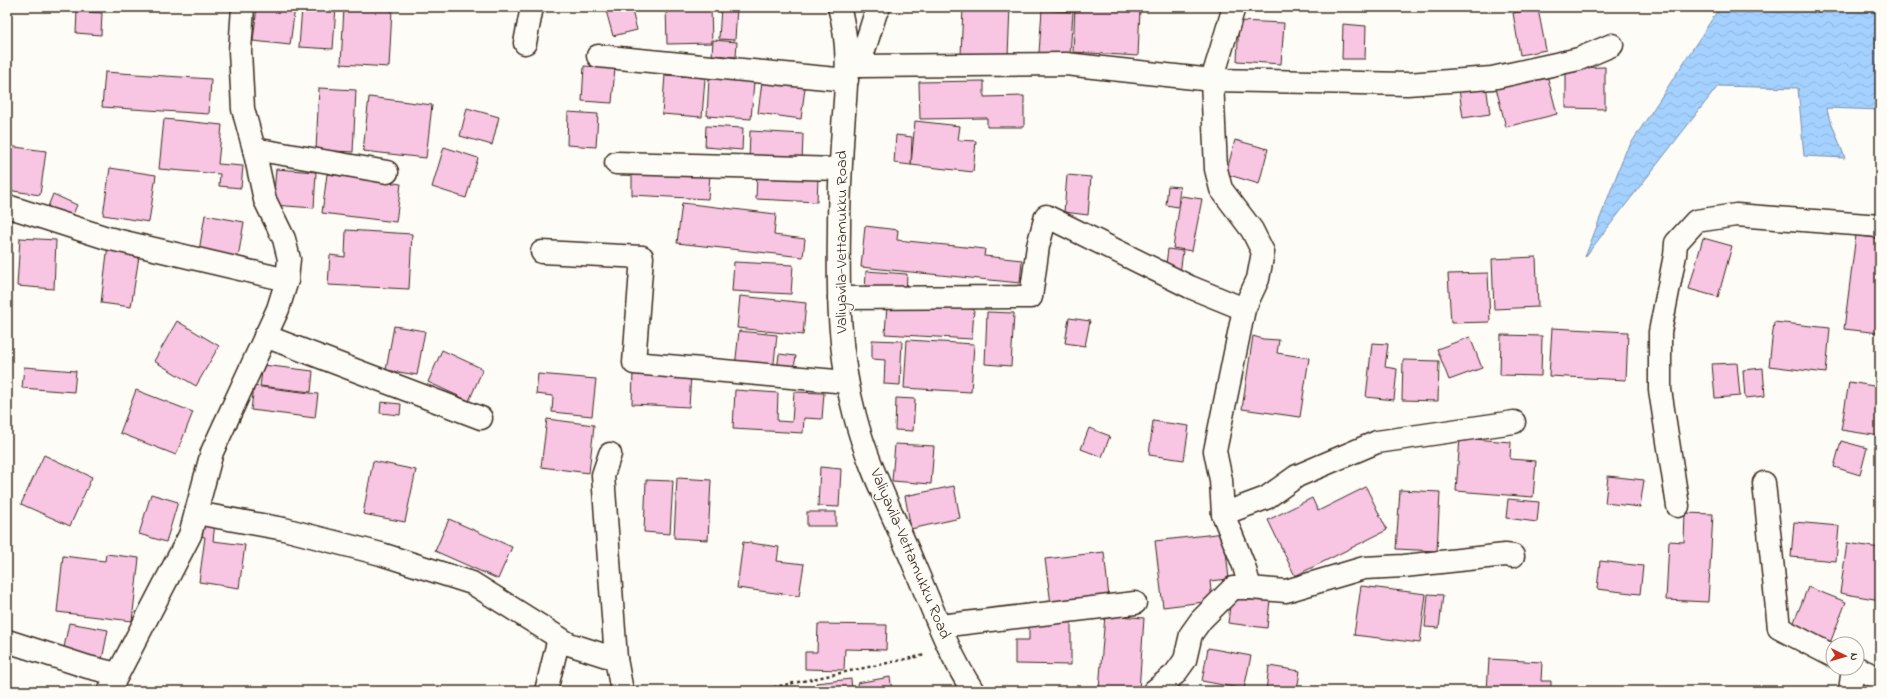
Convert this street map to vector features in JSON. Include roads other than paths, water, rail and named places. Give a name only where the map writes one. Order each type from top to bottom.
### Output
[{"type":"street","points":[[7,641],[88,667],[113,682],[190,535],[212,452],[278,309],[287,280],[289,259],[284,239],[265,200],[254,149],[243,109],[240,51],[243,7]]},
{"type":"street","points":[[525,43],[532,7]]},
{"type":"street","name":"Valiyavila-Vettamukku Road","points":[[839,7],[851,70],[840,169],[839,298],[841,338],[847,382],[855,416],[875,474],[940,626],[964,676],[973,691]]},
{"type":"street","points":[[851,70],[879,7]]},
{"type":"street","points":[[1234,7],[1212,80],[1216,169],[1221,189],[1252,230],[1263,252],[1258,279],[1244,309],[1215,451],[1221,480],[1223,514],[1244,566],[1250,588]]},
{"type":"street","points":[[598,56],[851,70],[1066,64],[1212,80],[1407,84],[1492,78],[1579,59],[1612,45]]},
{"type":"street","points":[[254,149],[388,172]]},
{"type":"street","points":[[616,163],[840,169]]},
{"type":"street","points":[[7,206],[107,238],[287,280]]},
{"type":"street","points":[[1678,506],[1660,383],[1660,332],[1676,243],[1696,221],[1736,215],[1880,226]]},
{"type":"street","points":[[839,298],[1031,297],[1038,246],[1046,216],[1190,288],[1244,309]]},
{"type":"street","points":[[542,252],[642,257],[634,363],[847,382]]},
{"type":"street","points":[[265,336],[481,418]]},
{"type":"street","points":[[1223,514],[1266,498],[1297,476],[1377,442],[1514,422]]},
{"type":"street","points":[[610,454],[603,475],[616,659],[622,691]]},
{"type":"street","points":[[1764,483],[1780,628],[1825,652]]},
{"type":"street","points":[[196,513],[284,529],[366,550],[472,583],[559,638],[586,650],[616,659]]},
{"type":"street","points":[[1154,691],[1175,674],[1185,660],[1191,634],[1201,620],[1233,588],[1286,591],[1364,568],[1404,566],[1505,555],[1513,556]]},
{"type":"street","points":[[940,626],[1135,603]]},
{"type":"street","points":[[546,691],[559,638]]},
{"type":"street","points":[[1865,672],[1880,679]]},
{"type":"street","points":[[1850,691],[1852,676]]},
{"type":"water","points":[[1720,7],[1880,7],[1880,110],[1826,108],[1845,158],[1804,156],[1798,88],[1718,86],[1585,257],[1626,151]]}]
